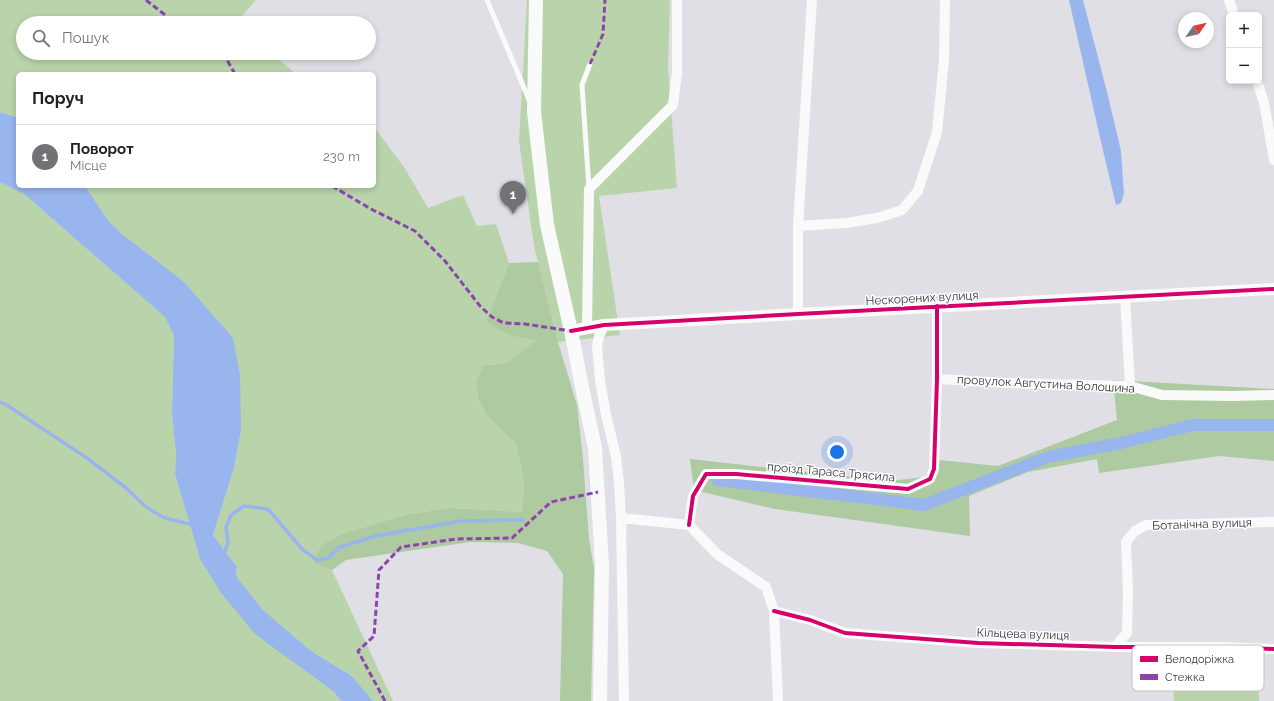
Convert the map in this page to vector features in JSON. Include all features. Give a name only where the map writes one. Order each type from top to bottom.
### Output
[{"type":"main road","points":[[536,0],[534,112],[547,225],[595,448],[602,565],[600,701]]},
{"type":"street","points":[[587,328],[590,189],[673,105],[677,72],[677,0]]},
{"type":"street","points":[[798,314],[798,226],[812,0]]},
{"type":"street","points":[[798,226],[846,223],[877,218],[902,210],[918,191],[937,132],[944,60],[945,0]]},
{"type":"street","points":[[1229,0],[1233,12]]},
{"type":"street","points":[[1258,84],[1264,102],[1274,160]]},
{"type":"street","name":"Нескорених вулиця","points":[[571,331],[604,325],[1274,289]]},
{"type":"street","points":[[1125,297],[1130,386]]},
{"type":"street","name":"проїзд Тараса Трясила","points":[[689,524],[693,496],[706,474],[736,474],[908,488],[930,479],[934,469],[937,379],[937,306]]},
{"type":"street","points":[[604,325],[599,336],[597,347],[600,380],[606,415],[616,456],[621,518],[624,701]]},
{"type":"street","name":"провулок Августина Волошина","points":[[937,379],[1006,384],[1130,386],[1162,395],[1274,395]]},
{"type":"street","points":[[621,518],[689,524],[718,554],[766,586],[774,611],[778,701]]},
{"type":"street","name":"Ботанічна вулиця","points":[[1115,647],[1128,633],[1126,542],[1135,531],[1146,525],[1274,522]]},
{"type":"street","name":"Кільцева вулиця","points":[[774,611],[810,620],[845,633],[978,643],[1132,647]]},
{"type":"street","name":"Кільцева вулиця","points":[[1264,649],[1274,649]]},
{"type":"lane","points":[[487,0],[534,112]]},
{"type":"lane","points":[[590,64],[582,85],[590,189]]},
{"type":"green space","points":[[0,0],[256,0],[242,16],[16,16],[16,60],[280,60],[294,72],[16,72],[16,117],[0,112]]},
{"type":"green space","points":[[527,0],[670,0],[668,68],[677,188],[599,196],[620,335],[558,342],[534,246],[519,141]]},
{"type":"green space","points":[[376,130],[404,167],[428,208],[463,195],[477,226],[496,224],[509,263],[486,322],[510,336],[538,340],[504,364],[484,365],[488,417],[516,444],[524,480],[522,512],[452,508],[408,514],[342,534],[321,545],[313,563],[332,570],[393,701],[373,701],[352,676],[311,651],[262,609],[236,576],[237,567],[213,535],[234,468],[241,430],[183,281],[122,234],[108,220],[87,189],[376,188]]},
{"type":"green space","points":[[0,182],[24,194],[165,317],[174,336],[172,414],[176,454],[175,474],[200,559],[333,691],[341,701],[0,701]]},
{"type":"green space","points":[[538,262],[558,342],[577,405],[589,539],[594,569],[591,701],[560,701],[563,574],[547,551],[518,543],[470,542],[346,560],[332,570],[313,563],[321,545],[342,534],[408,514],[452,508],[522,512],[524,480],[516,444],[488,417],[479,400],[476,382],[484,365],[504,364],[537,340],[510,336],[486,322],[509,263]]},
{"type":"green space","points":[[1113,380],[1274,389],[1274,461],[1219,456],[1099,473],[1097,459],[1028,472],[969,496],[970,536],[775,509],[694,490],[690,459],[890,481],[924,477],[939,460],[998,466],[1117,420]]},
{"type":"green space","points":[[1174,691],[1259,691],[1259,701],[1174,701]]},
{"type":"water","points":[[1069,0],[1083,0],[1121,151],[1124,194],[1121,203],[1116,205],[1101,142]]},
{"type":"water","points":[[0,112],[16,117],[16,188],[87,188],[108,220],[122,234],[183,281],[233,338],[240,375],[241,430],[234,468],[213,535],[237,567],[236,576],[262,609],[311,651],[352,676],[373,701],[341,701],[333,691],[255,634],[221,593],[200,559],[175,474],[176,454],[172,414],[174,336],[165,317],[24,194],[0,182]]},
{"type":"waterway","points":[[0,402],[87,458],[154,512],[165,518],[193,525]]},
{"type":"waterway","points":[[717,480],[924,505],[1048,457],[1121,443],[1193,425],[1274,425]]},
{"type":"waterway","points":[[224,555],[228,543],[226,527],[231,515],[244,506],[268,509],[302,549],[317,560],[328,558],[338,548],[375,536],[461,521],[523,520]]},
{"type":"marked path","points":[[146,0],[166,16]]},
{"type":"marked path","points":[[590,64],[603,34],[605,0]]},
{"type":"marked path","points":[[227,60],[234,72]]},
{"type":"marked path","points":[[335,188],[371,209],[415,231],[445,261],[480,306],[492,317],[504,323],[525,324],[571,331]]},
{"type":"marked path","points":[[385,701],[358,651],[374,636],[379,570],[401,547],[456,539],[512,538],[551,502],[598,492]]},
{"type":"cycle path","points":[[571,331],[604,325],[1274,289]]},
{"type":"cycle path","points":[[689,525],[693,496],[706,474],[736,474],[908,489],[930,479],[934,469],[937,379],[937,306]]},
{"type":"cycle path","points":[[774,611],[810,620],[845,633],[978,643],[1132,647]]},
{"type":"cycle path","points":[[1264,649],[1274,649]]},
{"type":"place","name":"Поворот","points":[[513,214]]}]
